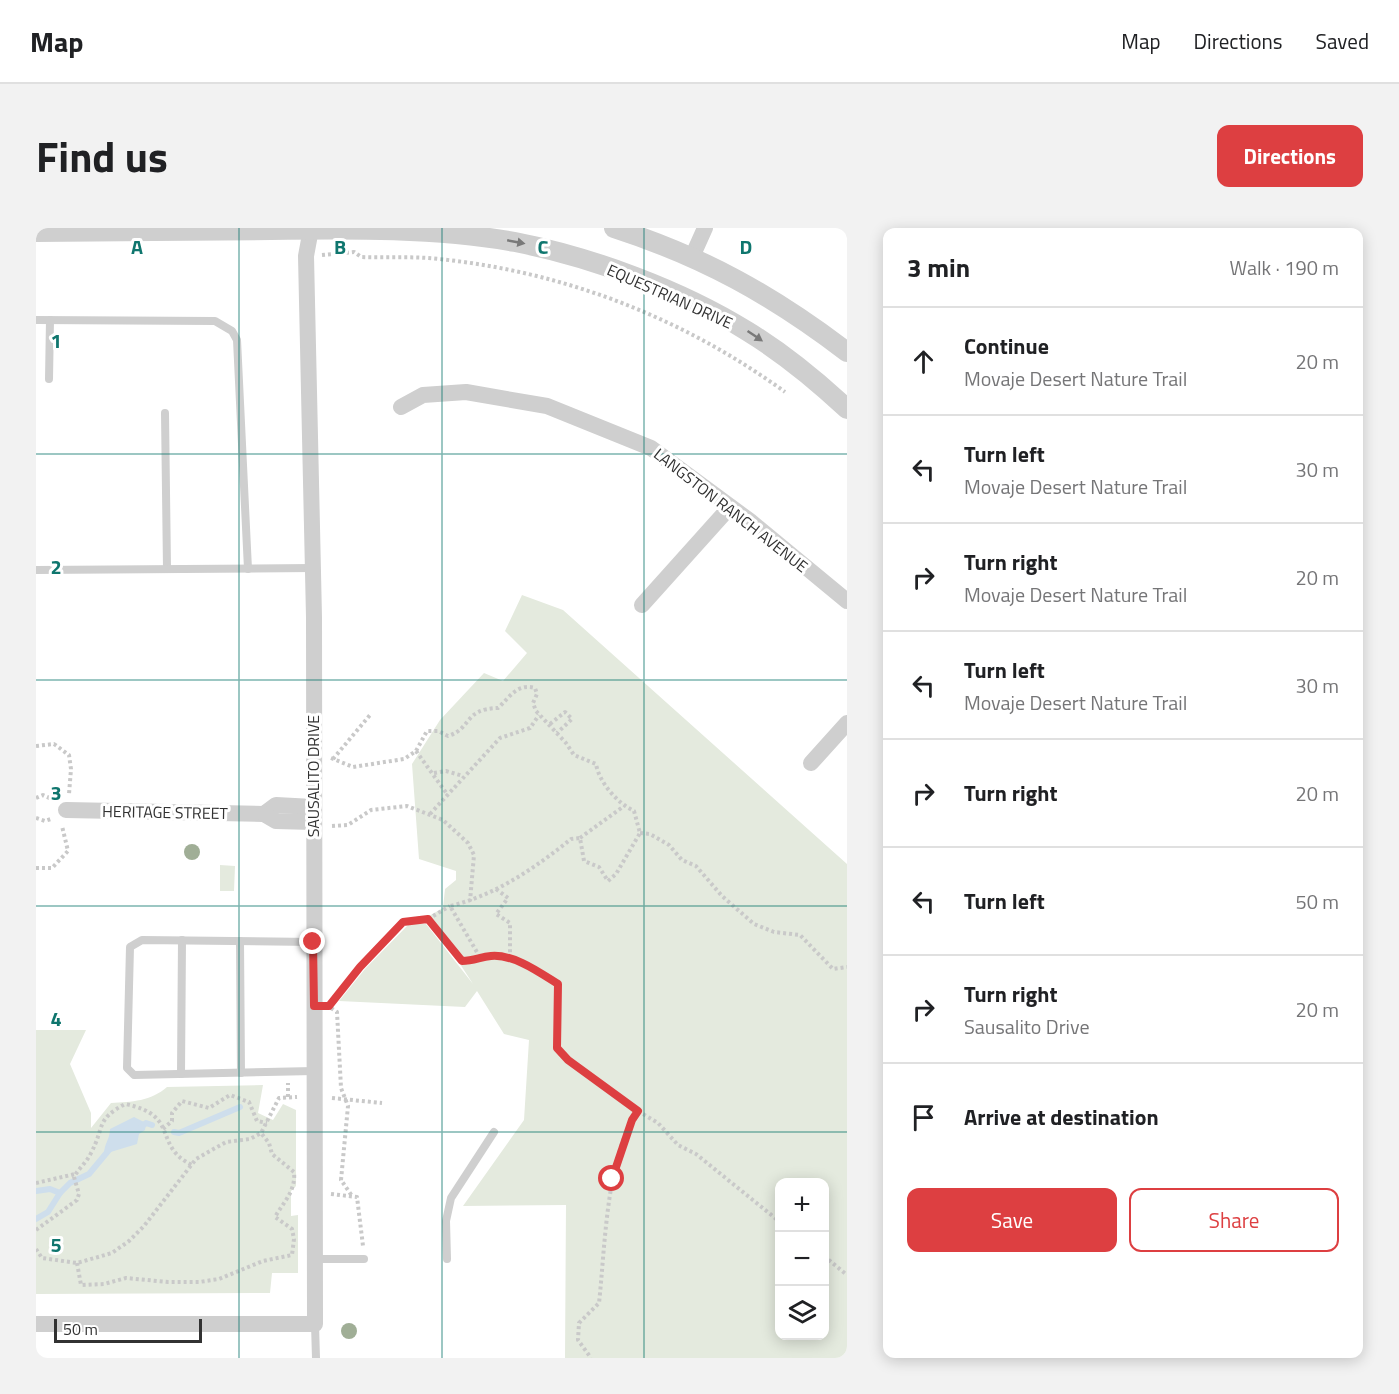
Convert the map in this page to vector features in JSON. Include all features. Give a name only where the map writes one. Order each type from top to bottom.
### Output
[{"type":"street","points":[[614,228],[692,257],[760,291],[847,352]]},
{"type":"street","points":[[692,257],[705,228]]},
{"type":"street","name":"EQUESTRIAN DRIVE","points":[[36,232],[311,229],[448,233],[515,242],[615,270],[700,306],[746,330],[782,354],[847,409]]},
{"type":"street","name":"SAUSALITO DRIVE","points":[[311,229],[306,255],[314,568],[313,942],[321,1006],[314,1071],[315,1324]]},
{"type":"street","name":"LANGSTON RANCH AVENUE","points":[[400,407],[423,394],[466,392],[547,406],[651,448],[730,507],[847,601]]},
{"type":"street","points":[[642,605],[730,507]]},
{"type":"street","points":[[811,763],[847,723]]},
{"type":"street","name":"HERITAGE STREET","points":[[59,812],[264,814],[276,805],[313,819]]},
{"type":"street","points":[[36,1324],[315,1324]]},
{"type":"lane","points":[[36,320],[215,321],[232,331],[237,340],[248,569]]},
{"type":"lane","points":[[49,379],[50,320]]},
{"type":"lane","points":[[165,413],[167,569]]},
{"type":"lane","points":[[36,570],[314,568]]},
{"type":"lane","points":[[313,942],[142,940],[129,948],[127,1068],[134,1075],[314,1071]]},
{"type":"lane","points":[[181,1074],[182,940]]},
{"type":"lane","points":[[240,941],[241,1073]]},
{"type":"lane","points":[[447,1259],[447,1209],[451,1198],[494,1132]]},
{"type":"lane","points":[[316,1259],[364,1259]]},
{"type":"lane","points":[[315,1324],[316,1358]]},
{"type":"path","points":[[306,255],[354,252],[361,257],[438,259],[494,267],[595,292],[672,323],[751,367],[785,392]]},
{"type":"path","points":[[313,753],[353,767],[404,759],[416,751],[428,731],[438,731],[448,736],[458,733],[467,719],[480,709],[498,708],[518,687],[535,688],[537,694],[533,703],[539,715],[550,724],[574,755],[596,764],[603,784],[612,790],[624,806],[634,811],[640,833],[616,874],[608,881],[598,867],[584,861],[580,838]]},
{"type":"path","points":[[550,724],[565,712],[572,718],[557,733]]},
{"type":"path","points":[[333,759],[370,715],[371,717]]},
{"type":"path","points":[[429,814],[500,738],[530,728],[539,715]]},
{"type":"path","points":[[36,746],[54,744],[69,755],[71,793]]},
{"type":"path","points":[[416,751],[447,794]]},
{"type":"path","points":[[434,773],[446,771],[463,776]]},
{"type":"path","points":[[36,798],[43,795],[51,797],[59,812],[68,851],[52,868],[36,868]]},
{"type":"path","points":[[313,819],[348,825],[371,810],[407,806],[443,820],[468,843],[474,855],[470,901]]},
{"type":"path","points":[[352,1196],[341,1180],[348,1106],[344,1099],[337,1012],[321,1006],[403,922],[428,919],[450,906],[470,901],[517,880],[571,839],[580,838],[624,806]]},
{"type":"path","points":[[640,833],[650,834],[669,845],[682,860],[696,866],[722,896],[754,924],[774,932],[800,935],[833,969],[847,968]]},
{"type":"path","points":[[496,889],[508,898],[496,914],[510,923],[510,959]]},
{"type":"path","points":[[450,906],[481,959]]},
{"type":"path","points":[[428,919],[462,961],[476,962],[489,956],[510,959],[558,984],[557,1048],[568,1060],[658,1123],[678,1146],[696,1154],[775,1218]]},
{"type":"path","points":[[163,1129],[172,1121],[172,1113],[182,1101],[209,1108],[230,1095],[249,1102],[257,1121],[267,1123]]},
{"type":"path","points":[[36,1249],[42,1258],[77,1263],[112,1253],[129,1241],[196,1159],[226,1142],[250,1138],[261,1133],[279,1098],[300,1097]]},
{"type":"path","points":[[326,1098],[382,1103]]},
{"type":"path","points":[[36,1230],[77,1200],[78,1189],[75,1176],[96,1144],[100,1123],[111,1112],[125,1104],[145,1108],[158,1117],[173,1152],[192,1165]]},
{"type":"path","points":[[591,1358],[578,1340],[579,1323],[599,1303],[612,1179],[632,1120],[638,1111]]},
{"type":"path","points":[[77,1263],[81,1285],[104,1284],[126,1278],[199,1282],[219,1278],[262,1261],[292,1255],[294,1239],[292,1229],[275,1217],[288,1200],[294,1184],[294,1172],[272,1154],[269,1143],[261,1133]]},
{"type":"path","points":[[36,1183],[75,1176]]},
{"type":"path","points":[[315,1193],[357,1197],[361,1206],[364,1259]]},
{"type":"path","points":[[829,1259],[847,1275]]},
{"type":"shaded area","points":[[522,595],[563,610],[847,864],[847,1358],[565,1358],[566,1205],[463,1206],[524,1120],[529,1040],[504,1034],[477,991],[465,1007],[339,1001],[365,969],[409,924],[426,924],[473,984],[429,916],[443,908],[445,889],[456,880],[456,871],[419,859],[412,764],[440,720],[484,673],[503,681],[527,653],[505,631]]},
{"type":"shaded area","points":[[220,865],[235,866],[234,891],[220,891]]},
{"type":"shaded area","points":[[36,1030],[86,1030],[70,1064],[91,1113],[91,1128],[111,1103],[148,1098],[167,1087],[263,1085],[258,1113],[273,1120],[283,1104],[296,1110],[296,1186],[291,1191],[291,1216],[298,1215],[298,1273],[272,1273],[270,1293],[36,1294]]},
{"type":"water","points":[[134,1117],[146,1123],[145,1130],[139,1134],[137,1144],[104,1154],[110,1129]]},
{"type":"waterway","points":[[174,1132],[179,1133],[240,1107]]},
{"type":"waterway","points":[[140,1128],[146,1123],[152,1125]]},
{"type":"waterway","points":[[36,1219],[48,1212],[60,1193],[70,1183],[89,1174],[109,1150]]},
{"type":"waterway","points":[[36,1191],[50,1189],[60,1193]]},
{"type":"route","points":[[313,942],[314,1006],[329,1006],[360,967],[403,922],[428,919],[462,961],[476,962],[489,956],[506,957],[558,984],[557,1048],[568,1060],[638,1111],[632,1120],[612,1179]]}]
